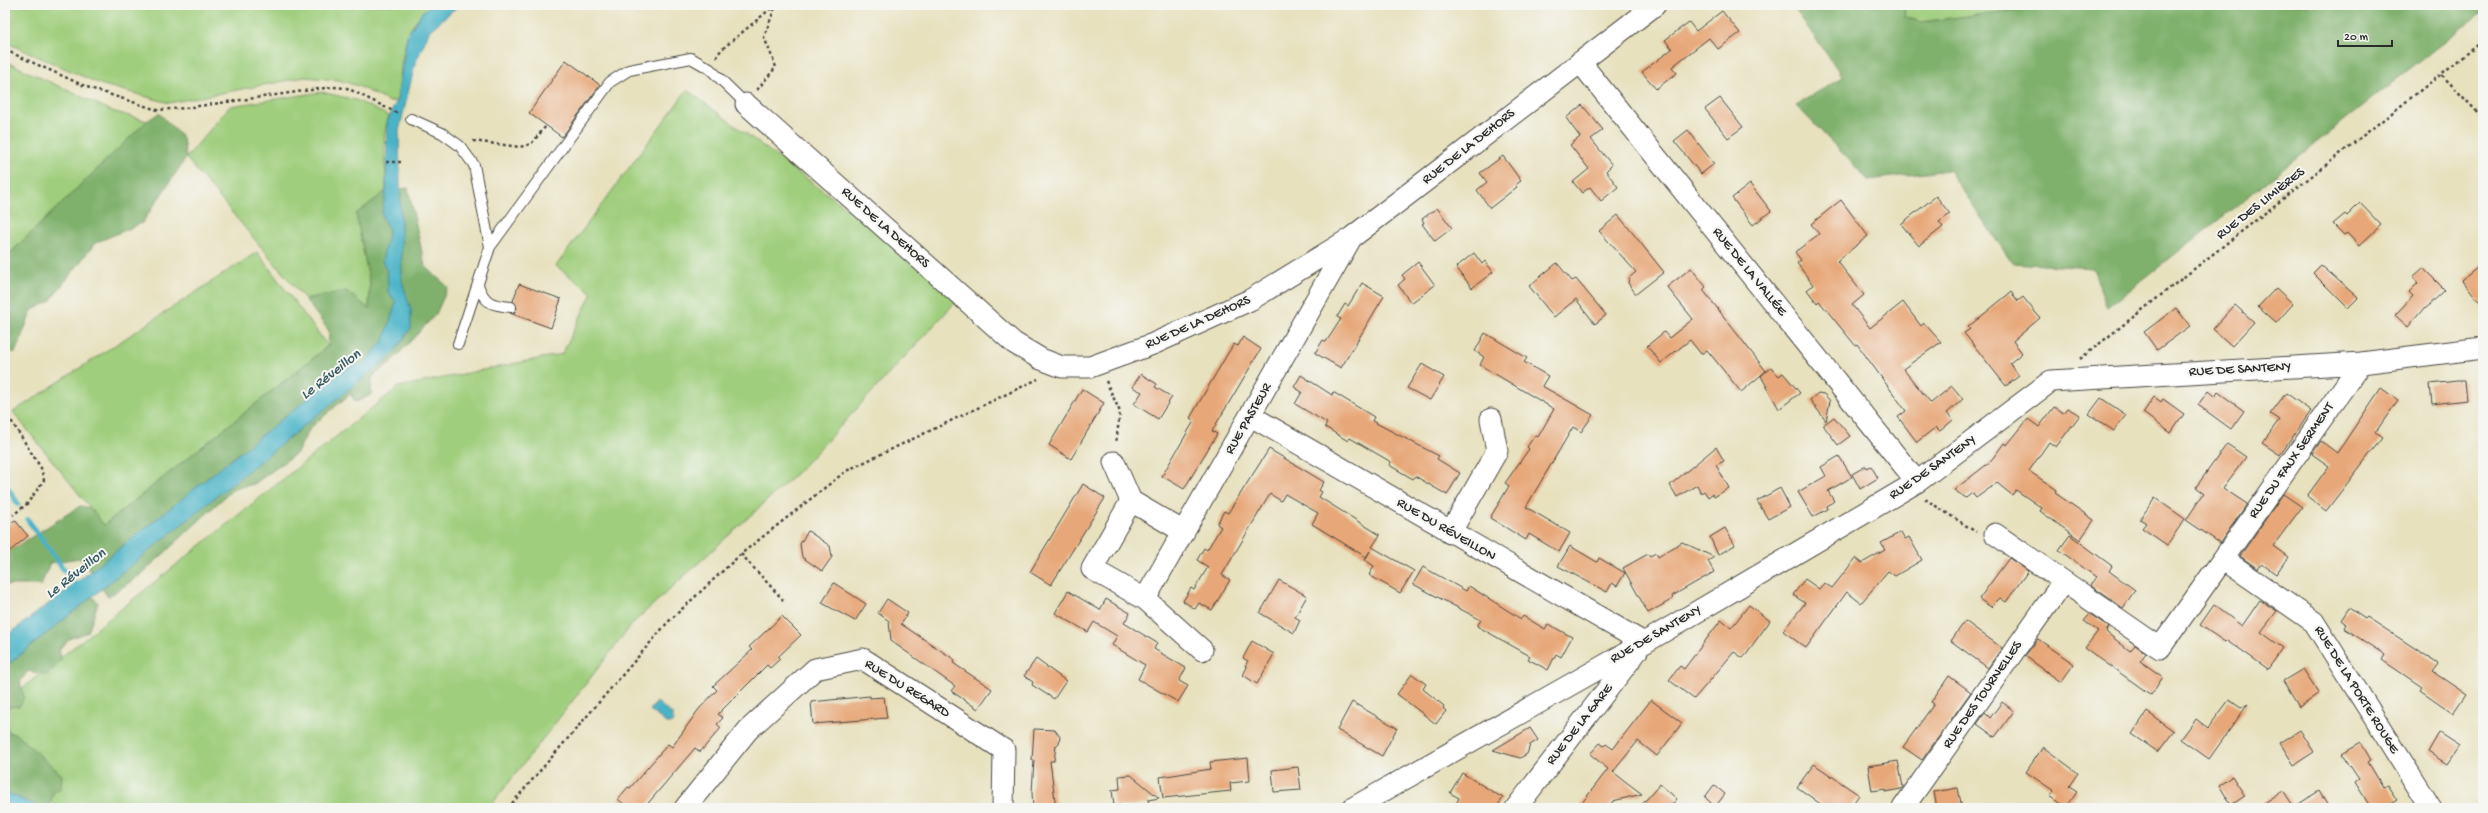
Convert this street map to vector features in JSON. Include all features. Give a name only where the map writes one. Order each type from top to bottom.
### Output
[{"type":"street","name":"RUE DE LA DEHORS","points":[[746,104],[1014,343],[1041,359],[1062,367],[1090,368],[1153,344],[1250,300],[1351,238],[1655,5]]},
{"type":"street","name":"RUE DE LA VALLÉE","points":[[1580,62],[1918,482]]},
{"type":"street","name":"RUE PASTEUR","points":[[1145,599],[1351,238]]},
{"type":"street","name":"RUE DE SANTENY","points":[[1353,808],[1644,643],[1918,482],[2051,381],[2361,363],[2483,348]]},
{"type":"street","name":"RUE DU FAUX SERMENT","points":[[2223,560],[2361,363]]},
{"type":"street","name":"RUE DU RÉVEILLON","points":[[1250,416],[1450,533],[1644,643]]},
{"type":"street","points":[[1450,533],[1498,451],[1491,419]]},
{"type":"street","points":[[1114,462],[1131,501],[1184,532]]},
{"type":"street","points":[[1131,501],[1092,569],[1145,599],[1202,650]]},
{"type":"street","points":[[1995,534],[2160,648],[2223,560]]},
{"type":"street","name":"RUE DE LA PORTE ROUGE","points":[[2223,560],[2314,622],[2431,808]]},
{"type":"street","name":"RUE DES TOURNELLES","points":[[1903,808],[2063,582]]},
{"type":"street","name":"RUE DE LA GARE","points":[[1516,808],[1644,643]]},
{"type":"street","name":"RUE DU REGARD","points":[[685,808],[748,730],[815,669],[863,659],[1004,750],[1003,808]]},
{"type":"lane","points":[[458,344],[490,247],[610,82],[629,70],[691,58],[710,68],[746,104]]},
{"type":"lane","points":[[411,119],[442,133],[460,146],[474,165],[490,247]]},
{"type":"lane","points":[[478,285],[483,298],[495,306],[511,307]]},
{"type":"path","points":[[710,68],[721,50],[775,5]]},
{"type":"path","points":[[746,104],[776,67],[764,37],[775,5]]},
{"type":"path","name":"RUE DES LIMIÈRES","points":[[2076,362],[2442,75],[2483,41]]},
{"type":"path","points":[[5,50],[87,88],[157,110],[185,108],[332,87],[347,88],[385,107]]},
{"type":"path","points":[[2442,75],[2483,118]]},
{"type":"path","points":[[442,133],[465,140],[520,147],[531,144],[546,126]]},
{"type":"path","points":[[386,162],[402,162]]},
{"type":"path","points":[[1099,364],[1120,412],[1114,462]]},
{"type":"path","points":[[508,808],[668,622],[741,554],[846,471],[1062,367]]},
{"type":"path","points":[[5,411],[41,468],[44,480],[27,504],[13,515]]},
{"type":"path","points":[[5,422],[9,417]]},
{"type":"path","points":[[1918,482],[1923,497],[1952,517],[1985,538],[1995,534]]},
{"type":"path","points":[[741,554],[785,602]]},
{"type":"green space","points":[[5,5],[432,5],[421,14],[413,24],[408,36],[404,48],[397,100],[390,102],[358,86],[339,80],[305,77],[169,103],[100,84],[5,42]]},
{"type":"green space","points":[[1792,5],[1904,5],[1905,17],[1921,22],[2054,5],[2483,5],[2483,11],[2107,308],[2093,268],[2012,263],[1949,170],[1868,180],[1796,105],[1843,77]]},
{"type":"green space","points":[[1904,5],[2054,5],[1921,22],[1905,17]]},
{"type":"green space","points":[[5,61],[112,111],[147,121],[5,258]]},
{"type":"green space","points":[[687,90],[963,294],[797,473],[634,622],[489,808],[56,808],[5,732],[5,702],[398,387],[562,354],[592,293],[556,266]]},
{"type":"green space","points":[[322,92],[356,100],[389,116],[386,124],[384,143],[386,191],[356,214],[370,285],[369,309],[346,291],[305,299],[186,158],[230,106]]},
{"type":"green space","points":[[159,113],[183,138],[186,158],[142,223],[95,243],[49,302],[32,310],[15,353],[5,349],[5,258],[147,121]]},
{"type":"green space","points":[[408,188],[425,266],[448,287],[436,314],[392,361],[372,377],[371,395],[356,402],[350,394],[310,428],[297,453],[254,484],[233,489],[143,573],[108,597],[85,564],[79,558],[50,563],[41,585],[5,585],[5,554],[80,506],[91,508],[104,525],[328,346],[329,331],[305,299],[346,291],[369,309],[370,285],[356,214],[386,191]]},
{"type":"green space","points":[[257,252],[328,346],[104,525],[13,412]]},
{"type":"green space","points":[[92,596],[98,603],[88,632],[71,638],[59,649],[61,660],[48,675],[28,671],[20,682],[24,697],[20,706],[9,707],[5,723],[5,667]]},
{"type":"green space","points":[[5,725],[10,733],[16,734],[62,775],[61,788],[53,793],[49,808],[42,808],[5,793]]},
{"type":"water","points":[[432,5],[459,5],[430,30],[415,64],[399,131],[402,281],[411,310],[411,328],[393,354],[5,667],[5,637],[76,583],[346,368],[364,363],[384,340],[396,302],[388,292],[387,272],[382,261],[389,230],[383,219],[382,211],[386,191],[387,122],[397,100],[407,35],[423,11]]},
{"type":"water","points":[[657,702],[673,715],[673,723],[666,723],[650,710]]},
{"type":"water","points":[[5,793],[10,794],[42,808],[5,808]]},
{"type":"building","points":[[1722,11],[1740,33],[1718,49],[1709,38],[1672,67],[1677,73],[1656,89],[1642,72],[1672,49],[1665,40],[1689,22],[1696,31]]},
{"type":"building","points":[[566,60],[600,85],[562,137],[529,113]]},
{"type":"building","points":[[1720,98],[1743,127],[1728,138],[1705,109]]},
{"type":"building","points":[[1582,105],[1603,130],[1591,139],[1612,165],[1606,171],[1618,187],[1601,201],[1590,187],[1582,193],[1573,182],[1589,169],[1570,145],[1580,137],[1566,118]]},
{"type":"building","points":[[1688,130],[1714,164],[1701,174],[1674,141]]},
{"type":"building","points":[[1503,156],[1521,181],[1515,185],[1517,187],[1490,208],[1477,190],[1487,182],[1480,173]]},
{"type":"building","points":[[1750,184],[1771,211],[1753,225],[1732,198]]},
{"type":"building","points":[[1936,196],[1950,214],[1939,222],[1943,227],[1919,246],[1901,224]]},
{"type":"building","points":[[1841,200],[1868,236],[1837,261],[1864,295],[1852,305],[1870,328],[1903,302],[1921,326],[1924,323],[1941,342],[1903,369],[1931,403],[1952,386],[1963,399],[1947,413],[1953,420],[1940,431],[1936,427],[1917,442],[1898,417],[1906,411],[1857,344],[1855,345],[1819,301],[1817,303],[1807,290],[1813,285],[1797,263],[1801,260],[1795,252],[1819,234],[1811,224]]},
{"type":"building","points":[[2360,203],[2381,225],[2359,246],[2347,233],[2344,235],[2333,224],[2345,214],[2347,216]]},
{"type":"building","points":[[1437,208],[1452,228],[1435,241],[1422,224],[1424,223],[1422,219]]},
{"type":"building","points":[[1618,215],[1664,272],[1636,294],[1628,283],[1629,278],[1636,272],[1599,231]]},
{"type":"building","points":[[1474,253],[1482,264],[1485,261],[1493,272],[1472,288],[1456,267]]},
{"type":"building","points":[[1418,262],[1435,285],[1411,303],[1398,285],[1405,279],[1402,275]]},
{"type":"building","points":[[1557,263],[1572,281],[1576,279],[1606,315],[1595,324],[1576,299],[1554,317],[1529,286]]},
{"type":"building","points":[[2483,263],[2483,306],[2462,280]]},
{"type":"building","points":[[2321,265],[2358,298],[2348,308],[2313,273]]},
{"type":"building","points":[[1691,268],[1706,287],[1703,290],[1766,371],[1741,392],[1707,350],[1701,354],[1690,340],[1661,363],[1647,346],[1664,332],[1669,338],[1693,319],[1667,287]]},
{"type":"building","points":[[2423,268],[2445,290],[2425,309],[2424,308],[2408,327],[2395,315],[2413,296],[2409,292],[2418,283],[2413,277]]},
{"type":"building","points":[[1362,283],[1384,296],[1341,368],[1315,353],[1323,340],[1326,342],[1341,319],[1337,317],[1345,304],[1348,306]]},
{"type":"building","points":[[519,284],[561,299],[551,328],[510,313],[514,313],[517,308],[513,301]]},
{"type":"building","points":[[2276,288],[2293,304],[2276,323],[2258,307]]},
{"type":"building","points":[[2011,292],[2018,301],[2023,297],[2040,318],[2013,341],[2022,353],[2010,363],[2019,376],[2006,386],[1964,333],[1970,329],[1968,327]]},
{"type":"building","points":[[2235,305],[2254,322],[2232,346],[2213,329]]},
{"type":"building","points":[[2176,308],[2190,326],[2157,350],[2144,332]]},
{"type":"building","points":[[1485,333],[1527,358],[1524,362],[1548,376],[1542,386],[1593,415],[1581,432],[1573,427],[1526,507],[1570,533],[1559,552],[1529,534],[1526,540],[1490,518],[1509,486],[1505,483],[1529,449],[1527,447],[1535,435],[1538,437],[1554,409],[1480,365],[1484,357],[1475,351]]},
{"type":"building","points":[[1243,337],[1261,349],[1212,431],[1217,434],[1184,489],[1162,476],[1194,421],[1190,418],[1228,353],[1234,344],[1238,346]]},
{"type":"building","points":[[1422,364],[1444,377],[1430,400],[1407,388]]},
{"type":"building","points":[[1771,367],[1779,376],[1783,373],[1800,393],[1779,409],[1761,376]]},
{"type":"building","points":[[1141,374],[1157,384],[1155,387],[1172,397],[1158,419],[1134,404],[1142,392],[1132,387]]},
{"type":"building","points":[[1301,375],[1332,395],[1333,392],[1374,417],[1372,421],[1439,456],[1437,459],[1460,473],[1447,495],[1415,476],[1413,479],[1389,465],[1391,462],[1350,438],[1348,441],[1325,427],[1327,423],[1295,404],[1302,392],[1294,387]]},
{"type":"building","points":[[2465,381],[2467,400],[2432,404],[2430,384]]},
{"type":"building","points":[[2381,388],[2398,400],[2375,433],[2382,438],[2326,511],[2307,496],[2329,466],[2312,454],[2321,441],[2337,453]]},
{"type":"building","points":[[1082,389],[1104,403],[1071,459],[1049,445]]},
{"type":"building","points":[[2208,391],[2215,397],[2218,392],[2244,411],[2231,429],[2198,405]]},
{"type":"building","points":[[1818,393],[1824,394],[1830,401],[1826,421],[1810,400]]},
{"type":"building","points":[[2286,393],[2311,411],[2280,455],[2262,443],[2279,420],[2270,414]]},
{"type":"building","points":[[2154,397],[2161,402],[2163,399],[2184,414],[2171,433],[2143,413]]},
{"type":"building","points":[[2101,398],[2126,415],[2114,431],[2089,414]]},
{"type":"building","points":[[2054,407],[2063,413],[2067,408],[2080,415],[2056,447],[2049,442],[2029,471],[2057,490],[2055,493],[2094,520],[2080,540],[2040,511],[2042,508],[2016,490],[2012,495],[1997,483],[1976,498],[1972,493],[1966,498],[1954,490],[1990,462],[2004,443],[2007,445],[2028,419],[2039,427]]},
{"type":"building","points":[[1834,417],[1850,436],[1838,445],[1823,425]]},
{"type":"building","points":[[2227,444],[2246,457],[2223,488],[2247,504],[2220,543],[2186,520],[2204,493],[2196,487]]},
{"type":"building","points":[[1716,447],[1724,461],[1716,465],[1729,488],[1714,497],[1712,494],[1708,497],[1704,491],[1701,493],[1697,485],[1677,497],[1670,485]]},
{"type":"building","points":[[1269,449],[1324,482],[1319,490],[1322,492],[1319,497],[1380,535],[1372,547],[1414,571],[1400,593],[1369,575],[1374,566],[1365,560],[1370,551],[1366,557],[1312,524],[1318,513],[1285,494],[1281,501],[1270,494],[1222,575],[1230,580],[1212,610],[1199,603],[1195,609],[1183,601],[1191,588],[1194,590],[1208,567],[1197,560],[1204,548],[1207,550],[1221,527],[1217,524],[1224,511],[1228,513]]},
{"type":"building","points":[[1839,456],[1852,477],[1828,491],[1834,501],[1827,506],[1828,509],[1813,517],[1798,492],[1826,476],[1821,467]]},
{"type":"building","points":[[1866,466],[1867,468],[1871,466],[1878,478],[1860,489],[1852,474]]},
{"type":"building","points":[[1083,484],[1105,498],[1051,585],[1030,572]]},
{"type":"building","points":[[1780,488],[1790,507],[1768,519],[1757,501]]},
{"type":"building","points":[[2283,494],[2302,507],[2273,546],[2288,557],[2276,574],[2262,564],[2258,569],[2240,556]]},
{"type":"building","points":[[2155,498],[2185,519],[2167,545],[2142,528],[2146,523],[2140,519]]},
{"type":"building","points":[[15,520],[28,536],[5,555],[5,527]]},
{"type":"building","points":[[1725,528],[1735,545],[1718,555],[1710,537]]},
{"type":"building","points":[[808,531],[830,546],[832,557],[822,571],[802,557],[800,544]]},
{"type":"building","points":[[1901,532],[1905,539],[1909,537],[1922,560],[1895,576],[1888,571],[1861,603],[1847,592],[1806,648],[1783,631],[1805,603],[1793,595],[1805,579],[1819,589],[1824,583],[1832,588],[1856,558],[1862,563],[1885,550],[1881,543]]},
{"type":"building","points":[[2070,535],[2112,566],[2109,571],[2135,590],[2123,608],[2090,585],[2096,577],[2059,550]]},
{"type":"building","points":[[1682,542],[1714,557],[1708,561],[1714,572],[1672,596],[1673,599],[1648,613],[1623,568],[1648,554],[1650,556],[1656,553],[1658,557]]},
{"type":"building","points":[[1570,546],[1597,562],[1599,558],[1625,573],[1617,586],[1612,583],[1607,592],[1558,566]]},
{"type":"building","points":[[2009,558],[2028,571],[2006,602],[2000,598],[1991,607],[1979,599]]},
{"type":"building","points":[[1423,567],[1466,591],[1469,586],[1521,619],[1523,616],[1545,629],[1548,624],[1572,637],[1561,657],[1556,654],[1548,670],[1528,659],[1530,656],[1477,626],[1481,620],[1413,584]]},
{"type":"building","points":[[1279,580],[1307,596],[1295,617],[1300,620],[1294,633],[1260,613]]},
{"type":"building","points":[[834,583],[866,604],[855,621],[822,603]]},
{"type":"building","points":[[1068,591],[1100,610],[1106,599],[1130,613],[1124,623],[1157,643],[1154,649],[1186,668],[1179,681],[1188,686],[1178,702],[1138,679],[1145,665],[1112,645],[1117,636],[1094,622],[1088,632],[1055,613]]},
{"type":"building","points":[[887,599],[908,613],[901,624],[955,660],[953,663],[992,689],[978,709],[951,691],[955,686],[891,641],[889,621],[878,613]]},
{"type":"building","points":[[2260,600],[2277,611],[2261,632],[2283,648],[2268,669],[2227,640],[2225,642],[2200,625],[2214,605],[2242,626]]},
{"type":"building","points":[[1749,605],[1770,621],[1743,658],[1734,652],[1694,699],[1669,680],[1680,666],[1684,669],[1721,620],[1731,628]]},
{"type":"building","points":[[2349,608],[2365,619],[2367,617],[2439,664],[2433,672],[2466,694],[2453,713],[2420,690],[2422,687],[2382,660],[2385,655],[2344,628],[2346,624],[2341,620]]},
{"type":"building","points":[[2090,614],[2109,627],[2106,632],[2130,651],[2135,645],[2146,653],[2140,661],[2163,677],[2151,695],[2085,648],[2098,631],[2084,621]]},
{"type":"building","points":[[782,616],[801,635],[778,657],[780,659],[770,668],[767,665],[718,714],[723,718],[717,724],[721,728],[700,752],[695,748],[644,808],[628,808],[618,799],[628,787],[630,788],[668,744],[672,747],[699,709],[717,690],[713,686],[752,650],[749,647]]},
{"type":"building","points":[[1965,621],[2002,648],[1988,668],[1951,641]]},
{"type":"building","points":[[2038,639],[2074,664],[2061,682],[2025,656]]},
{"type":"building","points":[[1252,641],[1274,654],[1257,684],[1243,675],[1248,661],[1243,658]]},
{"type":"building","points":[[1036,659],[1066,681],[1054,699],[1032,685],[1033,682],[1024,676]]},
{"type":"building","points":[[2303,669],[2319,693],[2299,707],[2283,681]]},
{"type":"building","points":[[1412,674],[1426,684],[1423,689],[1444,706],[1443,708],[1446,711],[1436,724],[1397,694]]},
{"type":"building","points":[[1949,676],[1971,692],[1922,760],[1903,747],[1934,704],[1931,702]]},
{"type":"building","points":[[870,696],[870,698],[884,697],[887,718],[813,724],[811,702]]},
{"type":"building","points":[[1651,700],[1682,723],[1657,756],[1638,741],[1613,772],[1642,794],[1613,801],[1608,808],[1578,808],[1608,769],[1590,754],[1600,743],[1604,746],[1606,744],[1613,749]]},
{"type":"building","points":[[2229,700],[2241,708],[2248,704],[2209,759],[2181,739],[2196,719],[2208,728]]},
{"type":"building","points":[[1352,702],[1397,728],[1382,756],[1337,730]]},
{"type":"building","points":[[2002,702],[2014,711],[1995,737],[1977,724],[1985,713],[1990,718]]},
{"type":"building","points":[[2147,712],[2174,731],[2158,752],[2132,734]]},
{"type":"building","points":[[1530,728],[1538,740],[1530,745],[1527,754],[1520,758],[1493,750]]},
{"type":"building","points":[[1034,729],[1055,730],[1060,737],[1059,743],[1056,746],[1054,761],[1050,761],[1056,808],[1033,808],[1032,792],[1034,760],[1032,760]]},
{"type":"building","points":[[2300,730],[2314,752],[2294,765],[2280,743]]},
{"type":"building","points":[[2439,733],[2459,746],[2447,764],[2428,752]]},
{"type":"building","points":[[2361,743],[2371,760],[2368,762],[2383,787],[2387,785],[2397,800],[2384,808],[2371,808],[2355,782],[2359,779],[2342,754]]},
{"type":"building","points":[[2043,747],[2078,773],[2069,786],[2077,791],[2066,807],[2050,796],[2054,791],[2026,772]]},
{"type":"building","points":[[1248,758],[1250,781],[1230,783],[1231,791],[1163,798],[1160,777],[1211,769],[1210,762]]},
{"type":"building","points":[[1898,761],[1903,787],[1901,789],[1885,792],[1885,789],[1872,791],[1868,766]]},
{"type":"building","points":[[1814,764],[1859,795],[1850,808],[1826,808],[1797,787]]},
{"type":"building","points":[[1298,767],[1301,790],[1274,792],[1272,770]]},
{"type":"building","points":[[1462,773],[1503,798],[1496,808],[1454,808],[1459,798],[1450,793]]},
{"type":"building","points":[[1131,775],[1159,798],[1148,800],[1149,804],[1122,807],[1122,805],[1114,806],[1112,790],[1120,789],[1119,776]]},
{"type":"building","points":[[2232,776],[2245,796],[2231,805],[2219,785]]},
{"type":"building","points":[[1660,784],[1677,799],[1669,808],[1639,808]]},
{"type":"building","points":[[1714,785],[1725,794],[1715,807],[1705,797]]},
{"type":"building","points":[[1958,788],[1962,808],[1937,808],[1934,792]]},
{"type":"building","points":[[2283,790],[2294,807],[2319,791],[2329,808],[2256,808]]},
{"type":"waterway","points":[[5,484],[18,504]]},
{"type":"waterway","name":"Le Réveillon","points":[[28,520],[77,588]]}]
